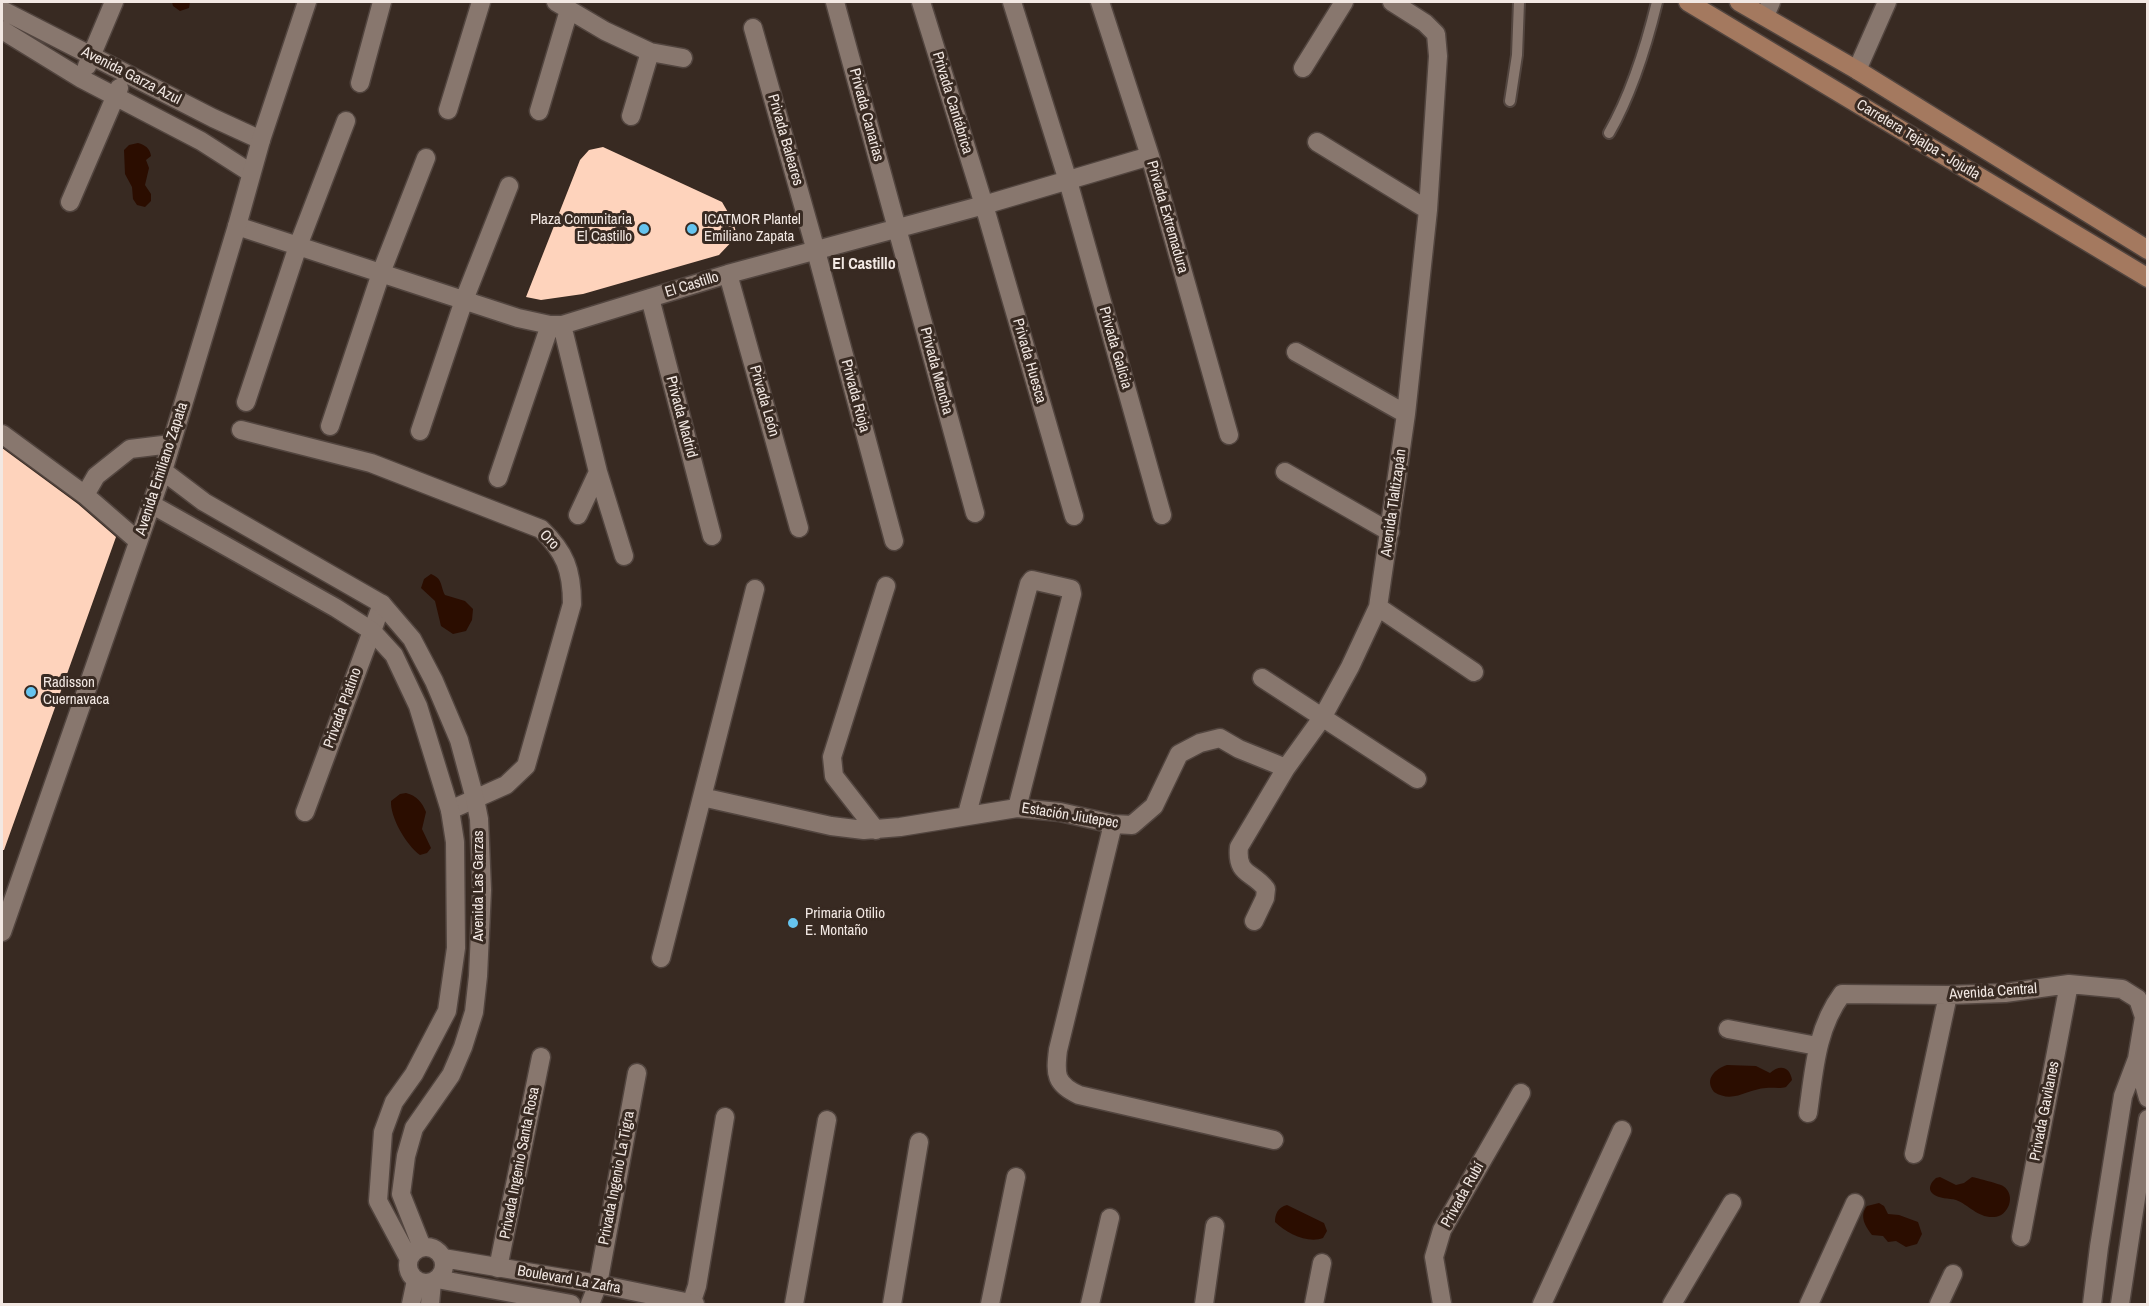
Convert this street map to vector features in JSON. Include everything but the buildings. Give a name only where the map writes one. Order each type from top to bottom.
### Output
[{"type":"main road","name":"Carretera Tejalpa - Jojutla","points":[[1688,2],[2148,278]]},
{"type":"main road","name":"Carretera Tejalpa - Jojutla","points":[[1740,2],[1768,9],[1857,70],[2148,250]]},
{"type":"street","points":[[82,79],[114,2]]},
{"type":"street","name":"Avenida Emiliano Zapata","points":[[2,932],[163,471],[261,140],[307,2]]},
{"type":"street","points":[[360,83],[382,2]]},
{"type":"street","points":[[448,110],[481,2]]},
{"type":"street","name":"Privada Canarias","points":[[835,2],[897,229]]},
{"type":"street","name":"Privada Cantábrica","points":[[921,2],[984,205]]},
{"type":"street","name":"Privada Galicia","points":[[1012,2],[1068,181],[1162,515]]},
{"type":"street","name":"Privada Extremadura","points":[[1100,2],[1150,156],[1229,435]]},
{"type":"street","points":[[1303,68],[1344,2]]},
{"type":"street","name":"Avenida Tlaltizapán","points":[[1254,921],[1265,898],[1266,889],[1244,870],[1238,860],[1239,847],[1286,768],[1322,718],[1350,667],[1378,607],[1390,532],[1406,414],[1428,210],[1438,56],[1436,34],[1425,23],[1392,2]]},
{"type":"street","points":[[1857,70],[1887,2]]},
{"type":"street","points":[[538,111],[562,6],[605,31],[650,52],[683,58]]},
{"type":"street","name":"Avenida Garza Azul","points":[[4,21],[90,56],[261,140]]},
{"type":"street","name":"Avenida Garza Azul","points":[[4,21],[82,79],[201,141],[251,173]]},
{"type":"street","name":"Privada Baleares","points":[[753,28],[816,251]]},
{"type":"street","points":[[631,116],[650,52]]},
{"type":"street","points":[[70,202],[126,73]]},
{"type":"street","points":[[246,402],[298,246],[346,121]]},
{"type":"street","points":[[221,154],[231,127]]},
{"type":"street","points":[[1317,142],[1428,210]]},
{"type":"street","name":"El Castillo","points":[[237,226],[518,318],[556,325],[728,274],[984,205],[1150,156]]},
{"type":"street","points":[[330,426],[381,273],[426,158]]},
{"type":"street","points":[[420,431],[464,300],[509,186]]},
{"type":"street","name":"Privada Huesca","points":[[984,205],[1074,516]]},
{"type":"street","name":"Privada Mancha","points":[[897,229],[975,513]]},
{"type":"street","name":"Privada Rioja","points":[[816,251],[894,541]]},
{"type":"street","name":"Privada León","points":[[728,274],[799,528]]},
{"type":"street","name":"Privada Madrid","points":[[650,298],[712,536]]},
{"type":"street","points":[[556,325],[624,556]]},
{"type":"street","points":[[498,478],[556,325]]},
{"type":"street","points":[[1296,352],[1406,414]]},
{"type":"street","name":"Oro","points":[[241,430],[371,464],[541,529],[556,543],[566,562],[572,583],[572,604],[526,766],[506,786],[450,810]]},
{"type":"street","points":[[2,434],[85,495],[138,541]]},
{"type":"street","points":[[85,495],[96,476],[130,449],[171,444]]},
{"type":"street","name":"Avenida Las Garzas","points":[[163,471],[204,502],[382,604],[412,639],[434,681],[459,740],[479,819],[482,890],[474,1012],[451,1075],[414,1128],[406,1156],[401,1194],[416,1253],[409,1270],[429,1280]]},
{"type":"street","points":[[578,515],[598,472]]},
{"type":"street","points":[[1285,472],[1390,532]]},
{"type":"street","points":[[191,525],[204,502]]},
{"type":"street","name":"Avenida Las Garzas","points":[[151,504],[336,608],[372,631],[394,655],[417,706],[450,810],[455,842],[456,948],[447,1011],[414,1074],[394,1102],[383,1132],[378,1201],[416,1253]]},
{"type":"street","points":[[968,814],[1029,585],[1032,580],[1040,580],[1071,588],[1072,594],[1017,808]]},
{"type":"street","points":[[876,830],[834,776],[832,757],[886,586]]},
{"type":"street","points":[[661,958],[755,589]]},
{"type":"street","name":"Privada Platino","points":[[305,812],[382,604]]},
{"type":"street","points":[[1378,607],[1474,672]]},
{"type":"street","points":[[1262,678],[1417,779]]},
{"type":"street","name":"Estación Jiutepec","points":[[702,797],[831,826],[876,830],[1017,808],[1060,812],[1113,824],[1132,825],[1154,806],[1179,754],[1200,744],[1220,738],[1239,749],[1286,768]]},
{"type":"street","points":[[1113,824],[1058,1050],[1056,1064],[1058,1080],[1066,1089],[1079,1095],[1274,1140]]},
{"type":"street","name":"Avenida Central","points":[[1808,1113],[1817,1046],[1831,1010],[1842,994],[2005,993],[2069,984],[2122,989],[2138,999],[2144,1017],[2137,1059],[2123,1095],[2098,1248],[2092,1305]]},
{"type":"street","name":"Privada Gavilanes","points":[[2021,1237],[2069,984]]},
{"type":"street","points":[[1914,1154],[1948,995]]},
{"type":"street","points":[[1728,1029],[1817,1046]]},
{"type":"street","name":"Privada Ingenio Santa Rosa","points":[[498,1268],[541,1057]]},
{"type":"street","name":"Avenida Central","points":[[2137,1059],[2148,1098]]},
{"type":"street","name":"Privada Ingenio La Tigra","points":[[590,1305],[598,1284],[637,1072]]},
{"type":"street","name":"Privada Rubí","points":[[1442,1305],[1434,1257],[1442,1230],[1521,1093]]},
{"type":"street","points":[[693,1304],[725,1117]]},
{"type":"street","points":[[2120,1305],[2148,1119]]},
{"type":"street","points":[[794,1305],[826,1120]]},
{"type":"street","points":[[1542,1305],[1622,1130]]},
{"type":"street","points":[[892,1305],[919,1142]]},
{"type":"street","points":[[990,1305],[1016,1177]]},
{"type":"street","points":[[1672,1305],[1732,1203]]},
{"type":"street","points":[[1809,1305],[1855,1203]]},
{"type":"street","points":[[1090,1305],[1110,1218]]},
{"type":"street","points":[[1204,1305],[1215,1226]]},
{"type":"street","points":[[416,1253],[437,1250],[443,1258]]},
{"type":"street","name":"Avenida Las Garzas","points":[[411,1305],[429,1280],[444,1269],[443,1258]]},
{"type":"street","name":"Boulevard La Zafra","points":[[443,1258],[598,1284],[693,1304]]},
{"type":"street","points":[[1314,1305],[1322,1263]]},
{"type":"street","points":[[1939,1305],[1953,1274]]},
{"type":"street","name":"Avenida Las Garzas","points":[[429,1280],[430,1305]]},
{"type":"street","name":"Boulevard La Zafra","points":[[429,1280],[571,1305]]},
{"type":"lane","points":[[1510,101],[1517,55],[1519,2]]},
{"type":"lane","points":[[1609,133],[1623,108],[1649,35],[1657,2]]},
{"type":"shaded area","points":[[172,2],[190,2],[189,8],[180,11],[173,6]]},
{"type":"shaded area","points":[[138,143],[147,147],[151,156],[146,160],[149,168],[145,185],[151,194],[151,201],[145,207],[137,205],[133,199],[132,187],[125,174],[124,150],[129,145]]},
{"type":"shaded area","points":[[431,574],[439,580],[445,595],[465,601],[473,609],[472,620],[466,631],[453,634],[441,626],[435,601],[421,588],[424,579]]},
{"type":"shaded area","points":[[406,793],[419,800],[426,812],[422,829],[431,848],[427,853],[420,855],[409,845],[393,815],[391,801],[400,794]]},
{"type":"shaded area","points":[[1727,1065],[1756,1066],[1770,1073],[1777,1068],[1784,1068],[1789,1072],[1792,1080],[1783,1088],[1759,1089],[1727,1097],[1714,1092],[1710,1083],[1712,1075]]},
{"type":"shaded area","points":[[1940,1177],[1956,1185],[1972,1177],[2001,1185],[2009,1195],[2007,1210],[1999,1216],[1988,1217],[1956,1200],[1935,1196],[1930,1186],[1936,1178]]},
{"type":"shaded area","points":[[1879,1203],[1884,1206],[1888,1214],[1899,1215],[1918,1222],[1922,1234],[1917,1244],[1906,1247],[1896,1241],[1888,1242],[1883,1236],[1872,1235],[1865,1225],[1863,1213],[1867,1206]]},
{"type":"shaded area","points":[[1287,1205],[1324,1223],[1327,1231],[1323,1238],[1311,1240],[1298,1236],[1275,1222],[1278,1211]]},
{"type":"place","name":"Plaza Comunitaria El Castillo","points":[[644,229]]},
{"type":"place","name":"ICATMOR Plantel Emiliano Zapata","points":[[692,229]]},
{"type":"place","name":"Radisson Cuernavaca","points":[[31,692]]},
{"type":"place","name":"Primaria Otilio E. Montaño","points":[[793,923]]},
{"type":"district","name":"El Castillo","points":[[864,265]]}]
